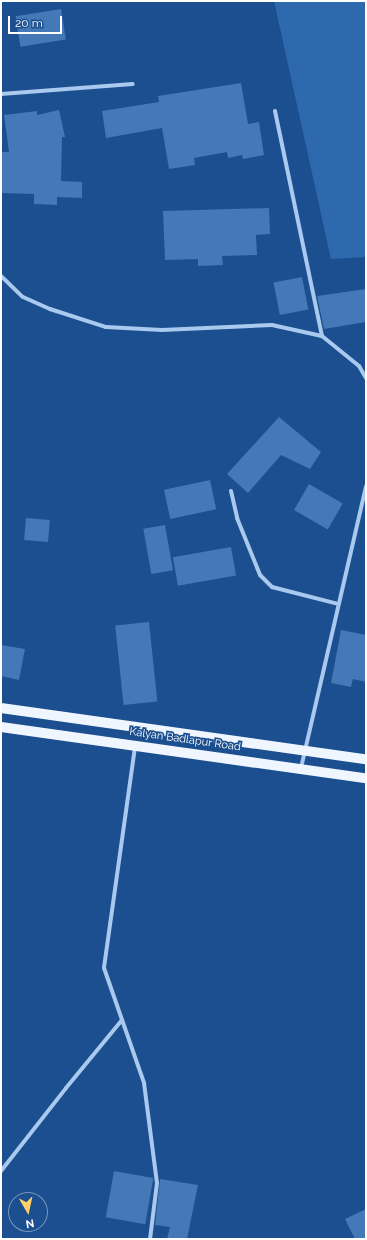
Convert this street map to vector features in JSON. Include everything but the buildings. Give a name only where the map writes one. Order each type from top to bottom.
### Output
[{"type":"main road","name":"Kalyan Badlapur Road","points":[[1,708],[366,759]]},
{"type":"main road","name":"Kalyan Badlapur Road","points":[[1,727],[366,778]]},
{"type":"street","points":[[1,94],[133,84]]},
{"type":"street","points":[[275,111],[322,336]]},
{"type":"street","points":[[1,276],[23,297],[50,309],[106,327],[162,330],[272,326],[322,336],[359,366],[366,378]]},
{"type":"street","points":[[301,768],[366,486]]},
{"type":"street","points":[[231,491],[237,518],[252,557],[264,579],[272,587],[283,591],[338,604]]},
{"type":"street","points":[[136,745],[104,968],[144,1083],[157,1183],[150,1239]]},
{"type":"street","points":[[1,1171],[122,1020]]},
{"type":"shaded area","points":[[274,1],[366,1],[366,257],[331,259]]}]
